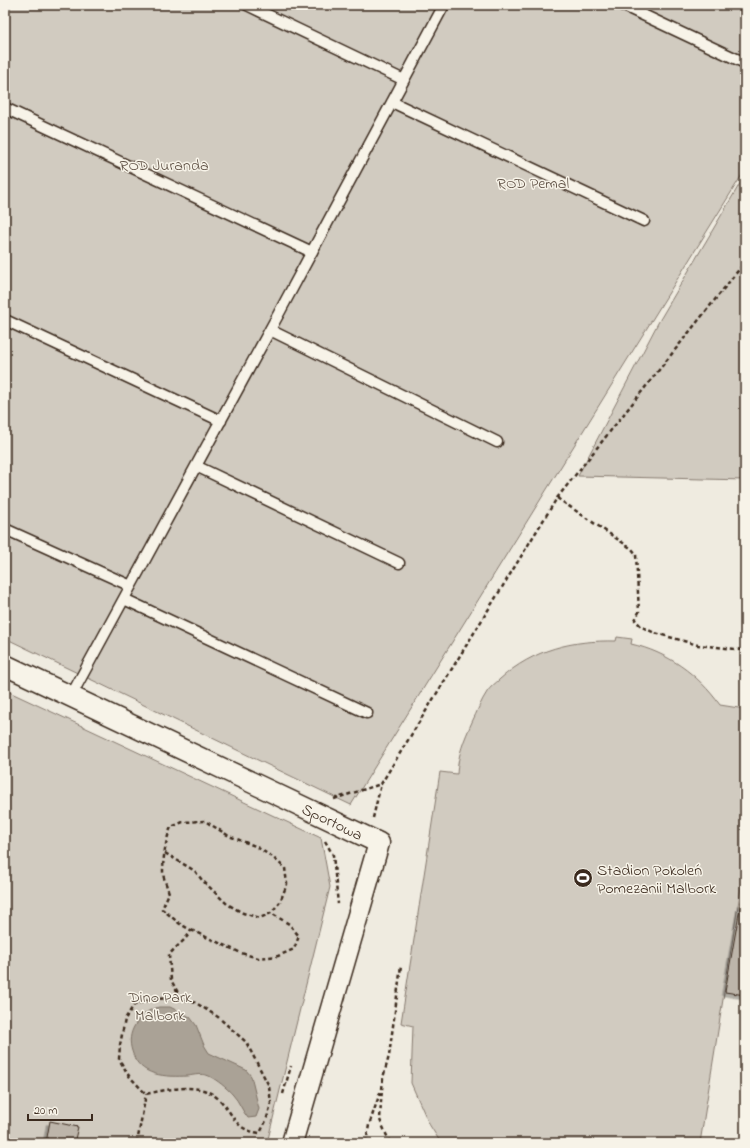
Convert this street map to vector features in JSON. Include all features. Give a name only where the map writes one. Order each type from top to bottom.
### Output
[{"type":"street","name":"Sportowa","points":[[5,665],[379,843],[292,1143]]},
{"type":"lane","points":[[247,5],[404,80]]},
{"type":"lane","points":[[71,696],[221,421],[444,5]]},
{"type":"lane","points":[[622,5],[745,63]]},
{"type":"lane","points":[[392,102],[644,222]]},
{"type":"lane","points":[[5,108],[312,252]]},
{"type":"lane","points":[[5,320],[221,421]]},
{"type":"lane","points":[[270,330],[497,442]]},
{"type":"lane","points":[[196,466],[399,563]]},
{"type":"lane","points":[[5,529],[131,586]]},
{"type":"lane","points":[[124,599],[367,713]]},
{"type":"path","points":[[339,908],[333,855],[316,825],[322,815],[335,797],[381,784],[557,498],[745,262]]},
{"type":"path","points":[[557,498],[632,549],[636,554],[639,612],[635,620],[642,627],[655,633],[698,645],[745,650]]},
{"type":"path","points":[[165,853],[195,871],[202,880],[227,904],[243,913],[260,918],[271,913],[280,902],[287,884],[285,868],[271,856],[254,846],[229,836],[205,821],[183,822],[171,827],[167,836],[165,853],[163,872],[169,893],[162,909],[180,924],[240,953],[258,958],[278,956],[294,949],[299,936],[288,924],[271,913]]},
{"type":"path","points":[[182,1000],[171,980],[169,955],[177,945],[188,937],[191,930]]},
{"type":"path","points":[[390,1143],[380,1120],[382,1085],[389,1056],[401,966]]},
{"type":"path","points":[[178,998],[196,1003],[218,1017],[246,1042],[269,1086],[271,1104],[266,1121],[260,1133],[250,1132],[236,1124],[226,1106],[214,1094],[200,1089],[182,1088],[146,1094],[129,1076],[119,1058],[124,1019],[134,1005],[153,999],[178,998]]},
{"type":"path","points":[[282,1095],[291,1066]]},
{"type":"path","points":[[366,1143],[369,1125],[382,1085]]},
{"type":"path","points":[[137,1143],[146,1094]]},
{"type":"green space","name":"ROD Pemal","points":[[5,5],[745,5],[745,170],[351,805],[5,638]]},
{"type":"green space","points":[[745,175],[745,480],[578,476],[658,323]]},
{"type":"green space","name":"Stadion Pokoleń Pomezanii Malbork","points":[[617,637],[632,639],[631,644],[657,653],[681,666],[702,684],[720,705],[745,709],[745,862],[700,1143],[441,1143],[429,1124],[411,1083],[413,1026],[401,1023],[440,772],[457,774],[462,747],[483,699],[491,687],[513,669],[526,660],[554,648],[584,642],[616,641]]},
{"type":"green space","name":"Dino Park Malbork","points":[[5,690],[321,838],[330,887],[267,1143],[5,1143]]},
{"type":"shaded area","points":[[159,1007],[170,1007],[190,1017],[196,1025],[209,1053],[246,1070],[251,1076],[259,1109],[256,1117],[248,1118],[231,1092],[209,1076],[201,1074],[171,1076],[154,1074],[141,1066],[136,1060],[131,1048],[130,1038],[132,1031],[135,1025],[148,1011]]},
{"type":"building","points":[[741,902],[745,903],[745,995],[725,992]]},
{"type":"building","points":[[50,1121],[78,1127],[74,1143],[46,1143]]},
{"type":"place","name":"Stadion Pokoleń Pomezanii Malbork","points":[[583,878]]},
{"type":"park label","name":"ROD Juranda","points":[[164,164]]}]
